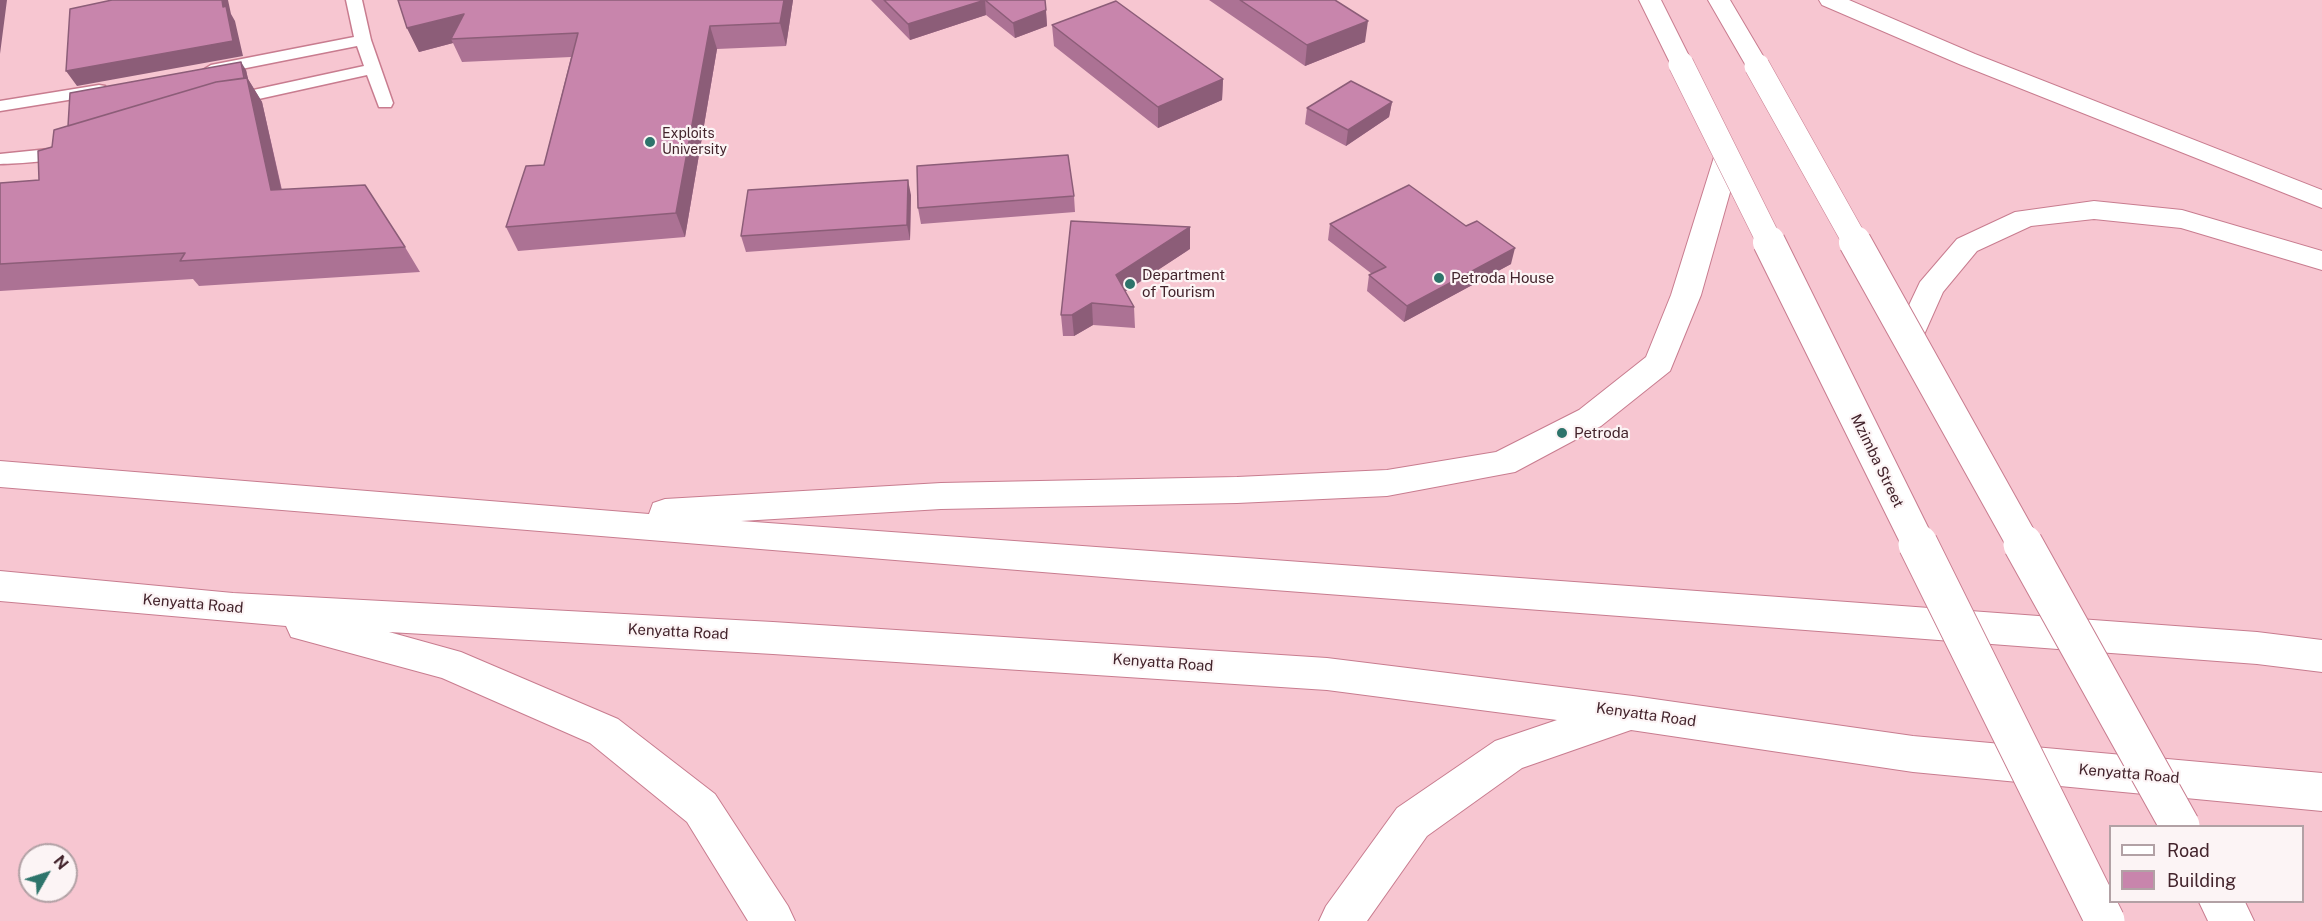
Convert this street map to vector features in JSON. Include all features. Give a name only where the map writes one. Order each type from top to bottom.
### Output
[{"type":"main road","name":"Mzimba Street","points":[[1650,0],[2105,921]]},
{"type":"main road","points":[[1719,0],[2179,825]]},
{"type":"main road","points":[[1830,0],[1967,59],[2322,200]]},
{"type":"main road","points":[[537,519],[941,496],[1237,490],[1387,483],[1503,463],[1590,418],[1659,363],[1686,295],[1727,157]]},
{"type":"main road","points":[[1908,339],[1930,289],[1967,245],[2025,218],[2094,210],[2182,219],[2322,261]]},
{"type":"main road","points":[[0,474],[537,519],[1780,615],[2258,648],[2322,656]]},
{"type":"main road","name":"Kenyatta Road","points":[[0,586],[233,608],[773,638],[1327,674],[1633,713],[1913,754],[2322,792]]},
{"type":"main road","points":[[233,608],[448,663],[604,731],[701,808],[773,921]]},
{"type":"main road","points":[[1341,921],[1412,822],[1509,754],[1633,713]]},
{"type":"main road","points":[[2222,903],[2232,921]]},
{"type":"lane","points":[[354,0],[363,40],[385,104]]},
{"type":"lane","points":[[191,73],[363,40]]},
{"type":"lane","points":[[206,107],[372,69]]},
{"type":"lane","points":[[0,106],[113,88]]},
{"type":"lane","points":[[0,159],[51,154],[85,143]]},
{"type":"building","points":[[112,0],[222,0],[223,7],[226,6],[233,41],[66,71],[70,9]]},
{"type":"building","points":[[398,0],[784,0],[780,23],[710,26],[676,213],[506,227],[526,166],[544,165],[578,33],[451,39],[464,14],[407,28]]},
{"type":"building","points":[[884,0],[985,0],[908,24]]},
{"type":"building","points":[[985,0],[1045,0],[1046,10],[1013,23]]},
{"type":"building","points":[[1240,0],[1335,0],[1368,21],[1307,45]]},
{"type":"building","points":[[1116,1],[1223,79],[1158,107],[1052,25]]},
{"type":"building","points":[[241,62],[244,78],[216,82],[68,126],[70,93]]},
{"type":"building","points":[[247,78],[271,190],[365,185],[405,247],[180,261],[185,253],[0,264],[0,183],[39,180],[38,151],[52,147],[54,130],[216,82]]},
{"type":"building","points":[[1351,81],[1392,102],[1348,130],[1307,108]]},
{"type":"building","points":[[1068,155],[1074,196],[918,208],[917,166]]},
{"type":"building","points":[[908,180],[907,225],[741,236],[748,190]]},
{"type":"building","points":[[1409,185],[1466,226],[1477,221],[1515,248],[1407,306],[1369,275],[1386,267],[1330,224]]},
{"type":"building","points":[[1071,221],[1190,227],[1116,275],[1134,307],[1092,303],[1072,315],[1061,315]]},
{"type":"place","name":"Exploits University","points":[[650,142]]},
{"type":"place","name":"Petroda House","points":[[1439,278]]},
{"type":"place","name":"Department of Tourism","points":[[1130,284]]},
{"type":"place","name":"Petroda","points":[[1562,433]]}]
